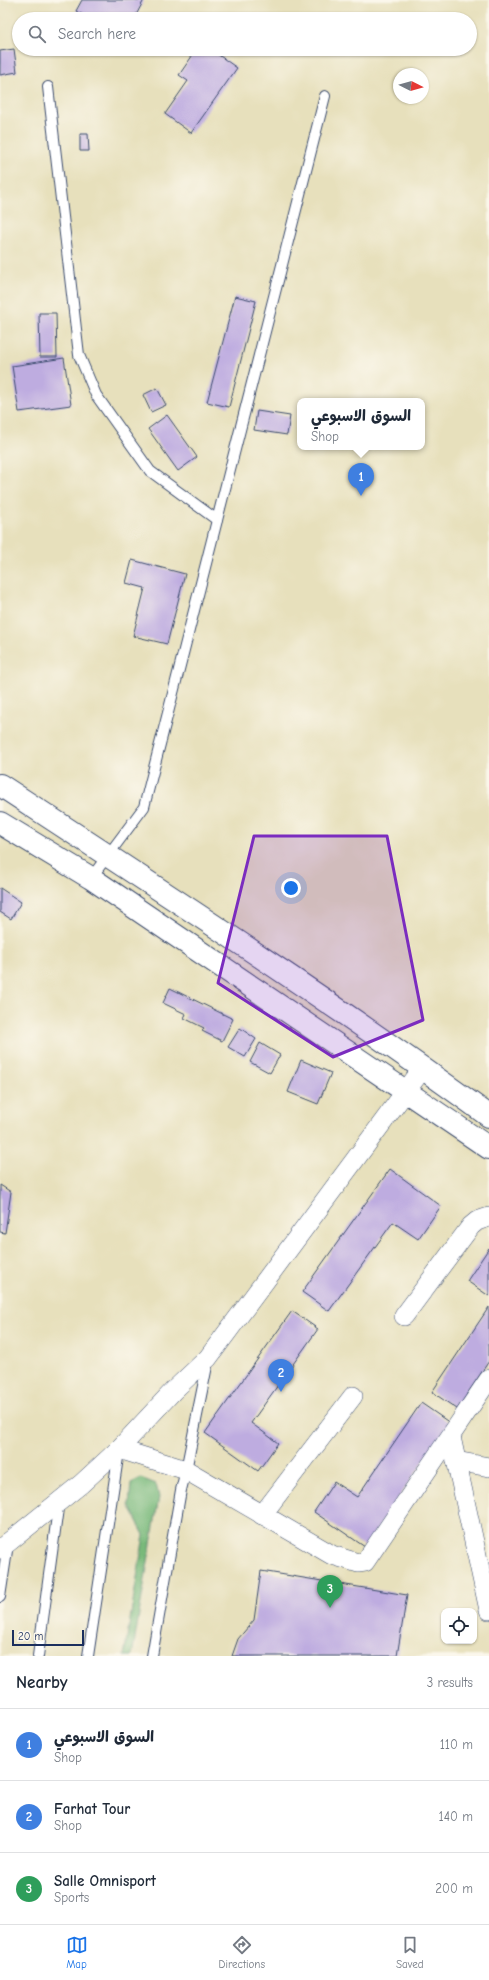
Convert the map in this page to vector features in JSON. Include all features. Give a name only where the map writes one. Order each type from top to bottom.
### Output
[{"type":"main road","points":[[0,785],[423,1068],[489,1116]]},
{"type":"main road","points":[[0,823],[91,878],[489,1148]]},
{"type":"street","points":[[4,1547],[119,1450],[174,1390],[208,1358],[423,1068]]},
{"type":"street","points":[[404,1316],[471,1226],[477,1221],[489,1217]]},
{"type":"street","points":[[119,1450],[186,1470],[332,1555],[358,1563],[365,1562],[489,1379]]},
{"type":"street","points":[[262,1515],[353,1396]]},
{"type":"street","points":[[451,1437],[489,1610]]},
{"type":"street","points":[[456,1461],[489,1467]]},
{"type":"lane","points":[[48,87],[79,355],[96,395],[150,470],[217,520]]},
{"type":"lane","points":[[91,878],[144,807],[325,96]]},
{"type":"lane","points":[[152,1656],[181,1490],[208,1358]]},
{"type":"lane","points":[[88,1656],[119,1450]]},
{"type":"lane","points":[[38,1656],[59,1501]]},
{"type":"lane","points":[[0,1598],[4,1547]]},
{"type":"highlighted area","points":[[254,836],[387,836],[423,1020],[333,1057],[218,983]]},
{"type":"green space","points":[[141,1478],[156,1484],[159,1497],[132,1656],[124,1656],[144,1535],[129,1505],[131,1483]]},
{"type":"building","points":[[82,0],[144,0],[138,12],[76,11]]},
{"type":"building","points":[[12,49],[12,56],[15,56],[17,72],[0,75],[0,51]]},
{"type":"building","points":[[192,56],[220,56],[237,68],[191,133],[165,114],[188,81],[179,75]]},
{"type":"building","points":[[80,134],[88,134],[89,151],[80,151]]},
{"type":"building","points":[[235,296],[256,301],[229,407],[207,402]]},
{"type":"building","points":[[39,313],[56,313],[57,357],[40,357]]},
{"type":"building","points":[[64,358],[71,405],[19,412],[12,366]]},
{"type":"building","points":[[157,388],[166,405],[151,412],[143,395]]},
{"type":"building","points":[[257,411],[290,416],[287,435],[254,430]]},
{"type":"building","points":[[167,415],[197,457],[178,471],[148,429]]},
{"type":"building","points":[[132,560],[185,574],[167,644],[133,636],[145,588],[126,583]]},
{"type":"building","points":[[0,888],[21,902],[11,919],[0,912]]},
{"type":"building","points":[[170,988],[233,1019],[222,1041],[202,1031],[204,1028],[184,1018],[186,1014],[163,1003]]},
{"type":"building","points":[[240,1028],[256,1039],[245,1057],[228,1047]]},
{"type":"building","points":[[260,1043],[280,1055],[270,1073],[250,1062]]},
{"type":"building","points":[[301,1060],[331,1073],[318,1104],[288,1092]]},
{"type":"building","points":[[390,1169],[441,1206],[418,1239],[393,1222],[329,1311],[302,1292]]},
{"type":"building","points":[[0,1185],[11,1192],[5,1233],[0,1232]]},
{"type":"building","points":[[489,1248],[489,1296],[467,1281]]},
{"type":"building","points":[[489,1307],[489,1361],[457,1409],[432,1392]]},
{"type":"building","points":[[292,1311],[318,1329],[251,1423],[278,1443],[258,1471],[205,1433]]},
{"type":"building","points":[[421,1403],[450,1423],[365,1547],[314,1512],[334,1482],[357,1497]]},
{"type":"building","points":[[261,1571],[407,1595],[397,1656],[232,1656],[238,1639],[254,1620]]},
{"type":"place","name":"السوق الاسبوعي","points":[[361,496]]},
{"type":"place","name":"Farhat Tour","points":[[281,1392]]},
{"type":"place","name":"Salle Omnisport","points":[[330,1608]]}]
